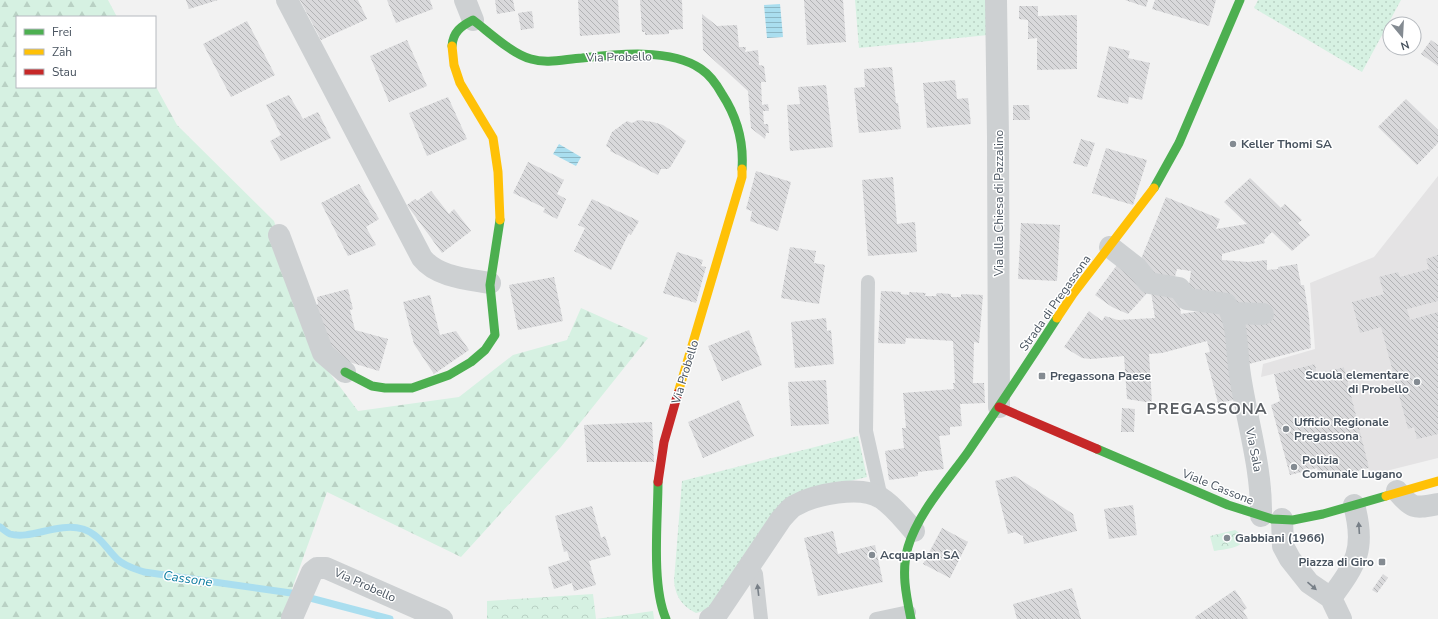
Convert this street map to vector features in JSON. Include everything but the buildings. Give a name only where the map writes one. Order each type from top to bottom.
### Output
[{"type":"street","points":[[287,0],[422,258],[428,265],[435,269],[464,279],[490,283]]},
{"type":"street","name":"Via alla Chiesa di Pazzalino","points":[[996,0],[999,407]]},
{"type":"street","name":"Strada di Pregassona","points":[[910,616],[904,559],[914,531],[925,511],[999,407],[1073,294],[1137,213],[1166,170],[1190,119],[1240,0]]},
{"type":"street","name":"Via Probello","points":[[345,372],[371,386],[392,389],[414,387],[432,383],[462,368],[481,354],[490,345],[496,335],[490,300],[490,283],[500,226],[497,164],[493,137],[460,83],[452,56],[452,42],[454,34],[462,24],[469,10],[529,59],[552,60],[631,54],[660,56],[694,64],[706,72],[724,97],[739,133],[743,146],[742,177],[664,442],[658,480],[657,583],[661,608],[666,619]]},
{"type":"street","points":[[279,235],[323,353],[345,372]]},
{"type":"street","points":[[1110,247],[1137,268],[1149,283],[1179,288],[1187,300],[1226,304],[1232,312],[1263,314]]},
{"type":"street","name":"Via Sala","points":[[1232,312],[1240,375],[1259,476],[1271,518],[1283,546],[1300,574],[1318,592],[1331,598]]},
{"type":"street","name":"Viale Cassone","points":[[999,407],[1228,505],[1271,518],[1306,518],[1438,481]]},
{"type":"street","points":[[1398,491],[1407,504],[1416,508],[1438,504]]},
{"type":"street","points":[[710,619],[721,608],[781,519],[793,507],[809,499],[849,492],[866,493],[881,498],[914,531]]},
{"type":"street","points":[[1341,619],[1331,598],[1348,574],[1358,552],[1360,524],[1354,505]]},
{"type":"street","name":"Via Probello","points":[[292,618],[312,572],[317,568],[326,568],[442,619]]},
{"type":"lane","points":[[868,282],[866,431],[881,498]]},
{"type":"lane","points":[[750,563],[756,574],[761,619]]},
{"type":"lane","points":[[876,619],[910,616]]},
{"type":"shaded area","points":[[1438,176],[1438,458],[1370,475],[1344,367],[1317,374],[1315,364],[1261,377],[1263,364],[1315,349],[1310,283],[1374,257]]},
{"type":"green space","points":[[0,0],[108,0],[116,16],[16,16],[16,88],[156,87],[177,125],[274,221],[317,356],[358,411],[459,397],[513,355],[567,340],[581,308],[648,338],[560,448],[461,557],[327,492],[281,619],[0,619]]},
{"type":"green space","points":[[855,0],[986,0],[988,35],[859,48]]},
{"type":"green space","points":[[1258,0],[1401,0],[1392,16],[1382,16],[1382,35],[1362,72],[1254,8]]},
{"type":"green space","points":[[858,436],[867,477],[804,492],[711,609],[696,613],[683,604],[676,592],[674,581],[682,481]]},
{"type":"green space","points":[[1235,530],[1245,537],[1240,544],[1232,548],[1214,551],[1210,536]]},
{"type":"green space","points":[[593,594],[596,619],[487,619],[487,601]]},
{"type":"green space","points":[[653,611],[654,619],[596,619]]},
{"type":"water","points":[[780,4],[783,37],[767,38],[764,5]]},
{"type":"water","points":[[559,144],[581,157],[576,166],[553,154]]},
{"type":"waterway","name":"Cassone","points":[[0,527],[9,533],[18,535],[74,527],[83,529],[94,534],[123,564],[144,572],[291,593],[390,619]]},
{"type":"traffic: fast","points":[[1154,188],[1179,143],[1240,0]]},
{"type":"traffic: fast","points":[[452,46],[454,37],[458,30],[473,20],[501,42],[516,52],[531,59],[550,61],[611,55],[643,54],[659,55],[689,62],[704,71],[710,77],[716,84],[732,111],[741,139],[742,169]]},
{"type":"traffic: fast","points":[[345,372],[372,386],[385,388],[412,388],[449,375],[471,362],[485,350],[495,335],[490,285],[500,220]]},
{"type":"traffic: fast","points":[[911,619],[906,592],[905,565],[908,547],[913,534],[926,509],[968,452],[1057,318]]},
{"type":"traffic: fast","points":[[1097,449],[1228,505],[1272,519],[1293,520],[1323,514],[1386,496]]},
{"type":"traffic: fast","points":[[658,482],[656,552],[658,589],[661,605],[666,619]]},
{"type":"traffic: slow","points":[[452,46],[454,65],[460,83],[493,138],[498,172],[500,220]]},
{"type":"traffic: slow","points":[[678,393],[742,177],[742,169]]},
{"type":"traffic: slow","points":[[1057,318],[1073,294],[1154,188]]},
{"type":"traffic: slow","points":[[1386,496],[1438,481]]},
{"type":"traffic: jam","points":[[658,482],[664,442],[678,393]]},
{"type":"traffic: jam","points":[[999,407],[1097,449]]},
{"type":"place","name":"Keller Thomi SA","points":[[1233,144]]},
{"type":"place","name":"Pregassona Paese","points":[[1042,376]]},
{"type":"place","name":"Scuola elementare di Probello","points":[[1417,382]]},
{"type":"place","name":"Ufficio Regionale Pregassona","points":[[1286,429]]},
{"type":"place","name":"Polizia Comunale Lugano","points":[[1294,467]]},
{"type":"place","name":"Gabbiani (1966)","points":[[1227,538]]},
{"type":"place","name":"Acquaplan SA","points":[[872,555]]},
{"type":"place","name":"Piazza di Giro","points":[[1382,562]]},
{"type":"district","name":"PREGASSONA","points":[[1207,408]]}]
